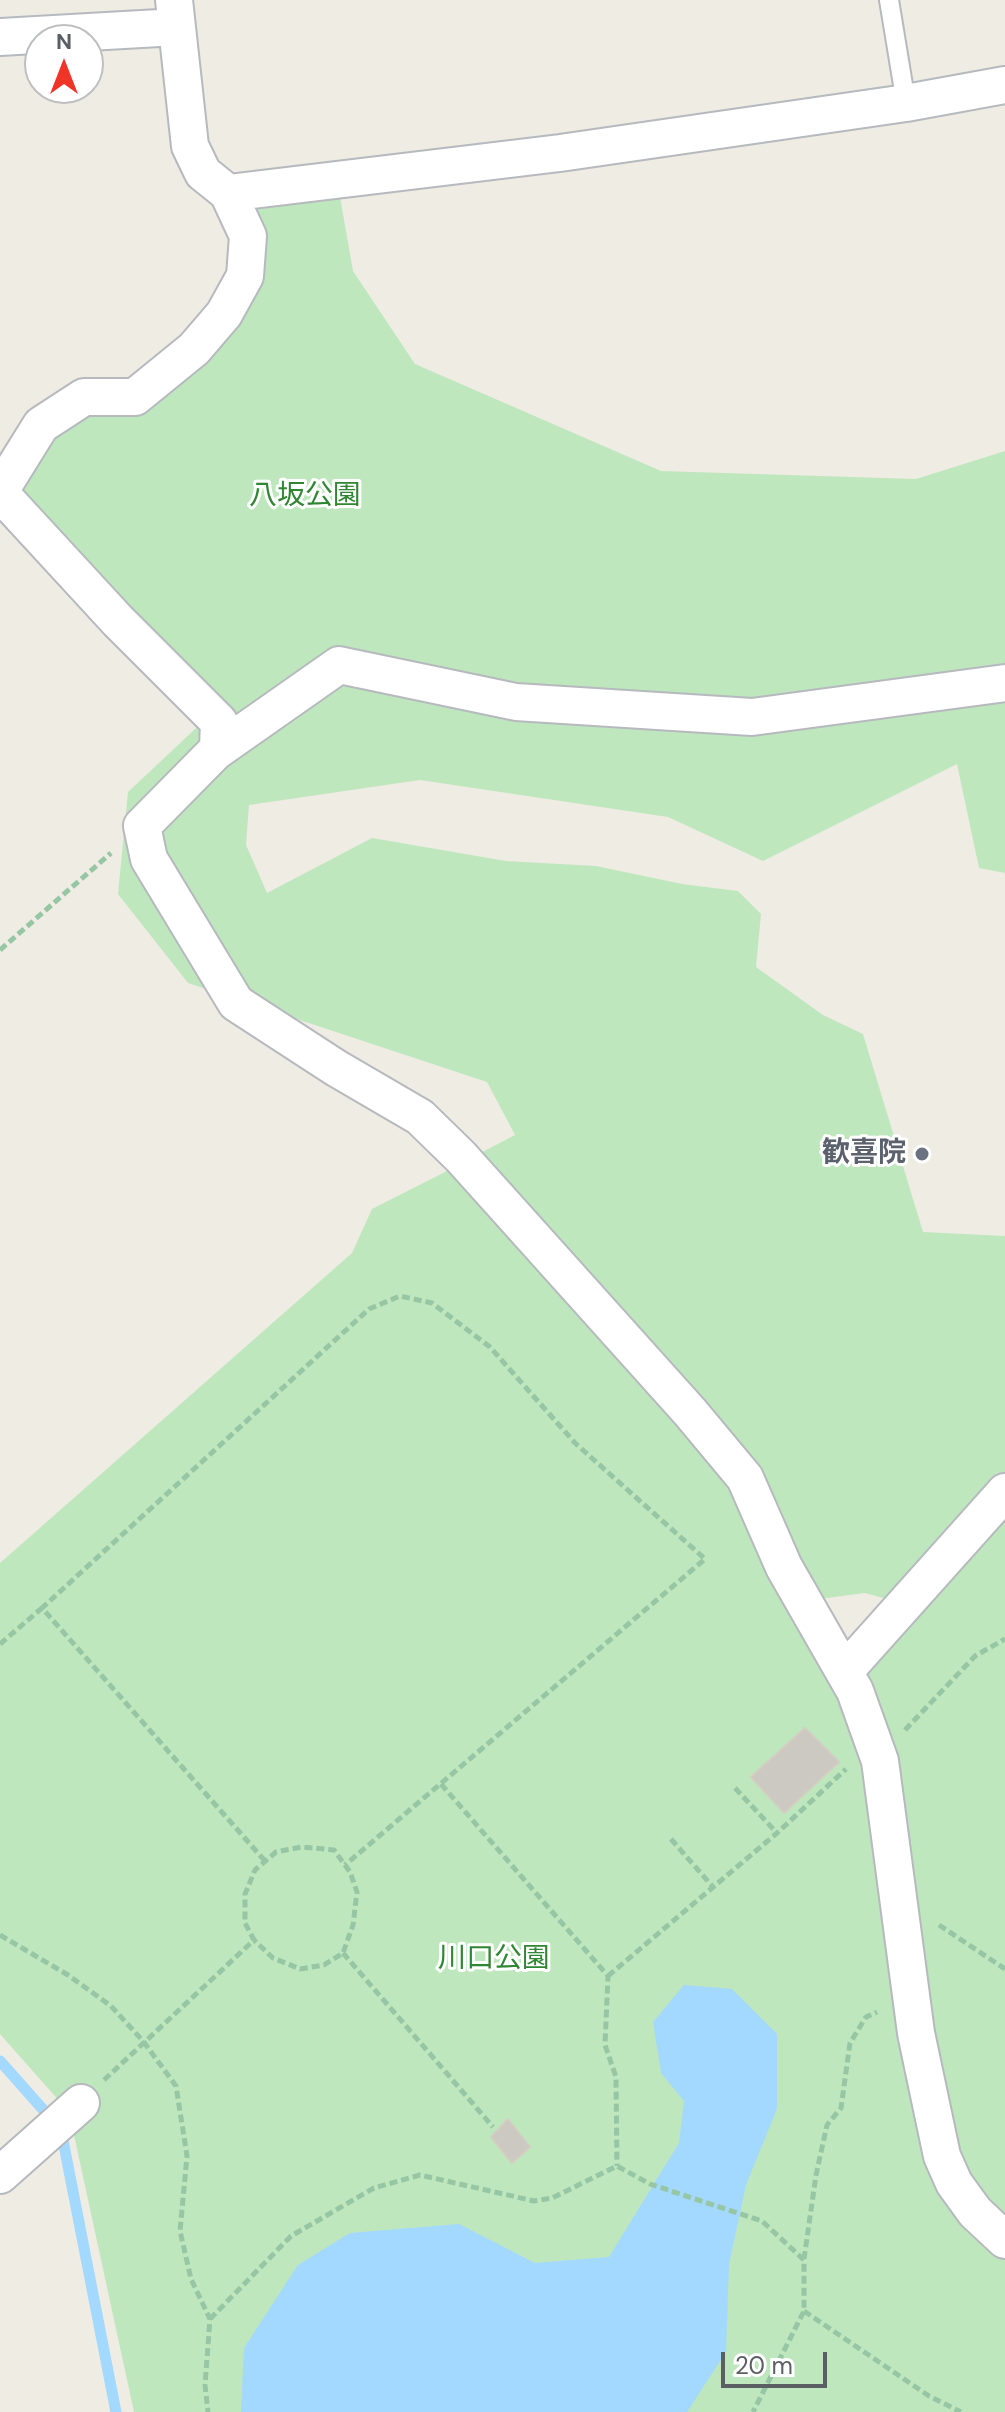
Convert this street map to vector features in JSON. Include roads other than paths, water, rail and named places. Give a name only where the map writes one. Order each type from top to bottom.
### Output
[{"type":"street","points":[[0,37],[176,13],[190,146],[203,173],[228,193],[248,236],[245,276],[224,314],[194,349],[135,397],[84,397],[41,425],[0,492],[118,621],[219,722],[218,749],[215,752]]},
{"type":"street","points":[[228,193],[545,155],[906,103],[1005,85]]},
{"type":"street","points":[[1005,683],[752,717],[516,702],[339,665],[215,752],[142,826],[149,859],[236,1003],[336,1068],[420,1117],[461,1157],[690,1412],[745,1478],[784,1567],[855,1691],[880,1761],[911,1999],[942,2156],[954,2183],[975,2212],[1005,2240]]},
{"type":"street","points":[[844,1672],[1005,1492]]},
{"type":"street","points":[[0,2175],[81,2103]]},
{"type":"lane","points":[[889,0],[906,103]]},
{"type":"water","points":[[684,1985],[732,1989],[777,2034],[777,2109],[746,2185],[729,2264],[726,2352],[687,2412],[241,2412],[244,2348],[298,2265],[350,2233],[459,2224],[535,2263],[609,2257],[679,2143],[684,2101],[661,2073],[653,2022]]},
{"type":"waterway","points":[[0,2061],[47,2114]]},
{"type":"waterway","points":[[62,2135],[116,2412]]},
{"type":"place","name":"歓喜院","points":[[922,1154]]},
{"type":"park label","name":"八坂公園","points":[[305,497]]},
{"type":"park label","name":"川口公園","points":[[494,1960]]}]
